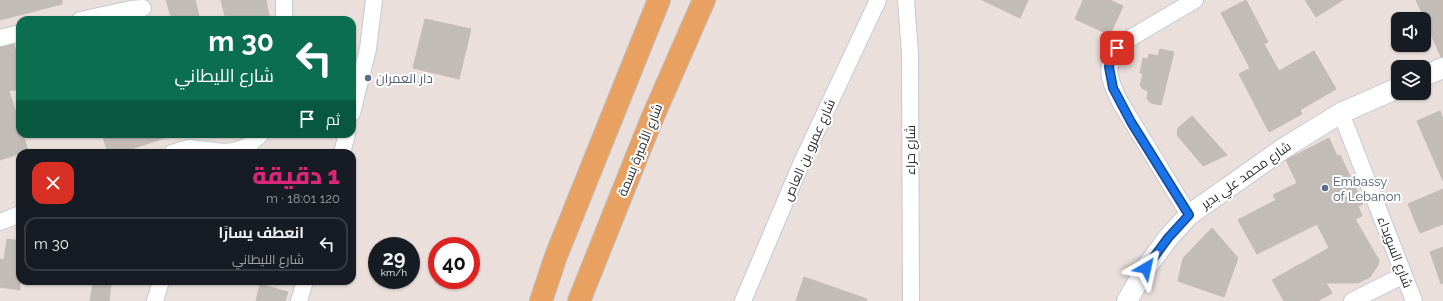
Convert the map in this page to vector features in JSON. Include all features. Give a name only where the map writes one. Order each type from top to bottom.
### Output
[{"type":"main road","points":[[542,301],[556,256],[659,0]]},
{"type":"main road","name":"شارع الأميرة بسمة","points":[[579,301],[651,121],[704,0]]},
{"type":"street","points":[[284,0],[284,16]]},
{"type":"street","points":[[356,97],[368,49],[374,0]]},
{"type":"street","name":"شارع عمرو بن العاص","points":[[743,301],[801,164],[878,0]]},
{"type":"street","name":"شارع حراء","points":[[906,0],[910,54],[911,301]]},
{"type":"street","points":[[1189,215],[1124,109],[1113,88],[1109,67],[1111,57],[1117,48],[1127,40],[1195,0]]},
{"type":"street","points":[[99,16],[131,9],[143,9]]},
{"type":"street","points":[[0,38],[16,34]]},
{"type":"street","points":[[1431,73],[1443,68]]},
{"type":"street","name":"شارع محمد علي بدير","points":[[1127,301],[1146,268],[1168,238],[1189,215],[1284,148],[1340,113],[1391,91]]},
{"type":"street","name":"شارع السويداء","points":[[1340,113],[1414,301]]},
{"type":"street","points":[[240,149],[248,146],[257,138]]},
{"type":"street","points":[[343,149],[346,138]]},
{"type":"street","points":[[188,145],[209,149]]},
{"type":"street","points":[[0,222],[16,216]]},
{"type":"street","points":[[1352,301],[1404,275]]},
{"type":"street","points":[[155,301],[160,285]]},
{"type":"street","points":[[299,301],[304,285]]},
{"type":"building","points":[[0,0],[62,0],[62,4],[0,20]]},
{"type":"building","points":[[166,0],[195,0],[199,16],[171,16]]},
{"type":"building","points":[[221,0],[266,0],[269,16],[225,16]]},
{"type":"building","points":[[982,0],[1028,0],[1020,18]]},
{"type":"building","points":[[1083,0],[1110,0],[1123,6],[1110,35],[1075,19]]},
{"type":"building","points":[[1246,0],[1268,42],[1264,44],[1279,71],[1314,51],[1336,89],[1300,110],[1302,114],[1269,132],[1239,74],[1250,68],[1221,13]]},
{"type":"building","points":[[1305,0],[1343,0],[1316,17]]},
{"type":"building","points":[[1416,0],[1443,0],[1443,57],[1441,57],[1431,34],[1431,12],[1421,12]]},
{"type":"building","points":[[425,19],[471,29],[459,79],[413,68]]},
{"type":"building","points":[[14,44],[16,53],[16,90],[9,91],[16,113],[16,138],[24,138],[27,149],[16,149],[16,155],[0,160],[0,47]]},
{"type":"building","points":[[1160,49],[1174,52],[1161,105],[1151,103],[1147,99],[1148,91],[1143,89],[1140,85],[1143,74],[1140,73],[1143,58],[1148,59],[1149,54],[1158,56]]},
{"type":"building","points":[[1440,111],[1443,119],[1443,181],[1417,121]]},
{"type":"building","points":[[1192,116],[1227,155],[1203,166],[1177,135],[1178,128]]},
{"type":"building","points":[[103,138],[165,138],[131,149],[107,149]]},
{"type":"building","points":[[1329,138],[1337,156],[1340,155],[1363,204],[1358,206],[1362,216],[1355,219],[1379,260],[1378,265],[1370,277],[1358,283],[1326,283],[1332,293],[1318,301],[1284,301],[1272,280],[1329,248],[1317,224],[1257,254],[1238,220],[1276,200],[1273,195],[1297,183],[1286,160]]},
{"type":"building","points":[[1443,189],[1443,224],[1420,233],[1408,204]]},
{"type":"building","points":[[1212,228],[1238,258],[1224,297],[1178,281],[1183,258]]},
{"type":"building","points":[[7,239],[16,240],[16,285],[20,285],[20,290],[0,287],[0,259],[4,260]]},
{"type":"building","points":[[1443,247],[1443,283],[1441,284],[1430,252]]},
{"type":"building","points":[[804,277],[867,299],[866,301],[796,301]]},
{"type":"building","points":[[93,285],[111,285],[109,301],[90,301]]},
{"type":"building","points":[[260,285],[288,292],[285,301],[256,301]]},
{"type":"place","name":"دار العمران","points":[[368,78]]},
{"type":"place","name":"Embassy of Lebanon","points":[[1325,188]]},
{"type":"route","points":[[1117,48],[1111,57],[1109,67],[1113,88],[1131,122],[1189,215],[1168,238],[1146,268]]}]
